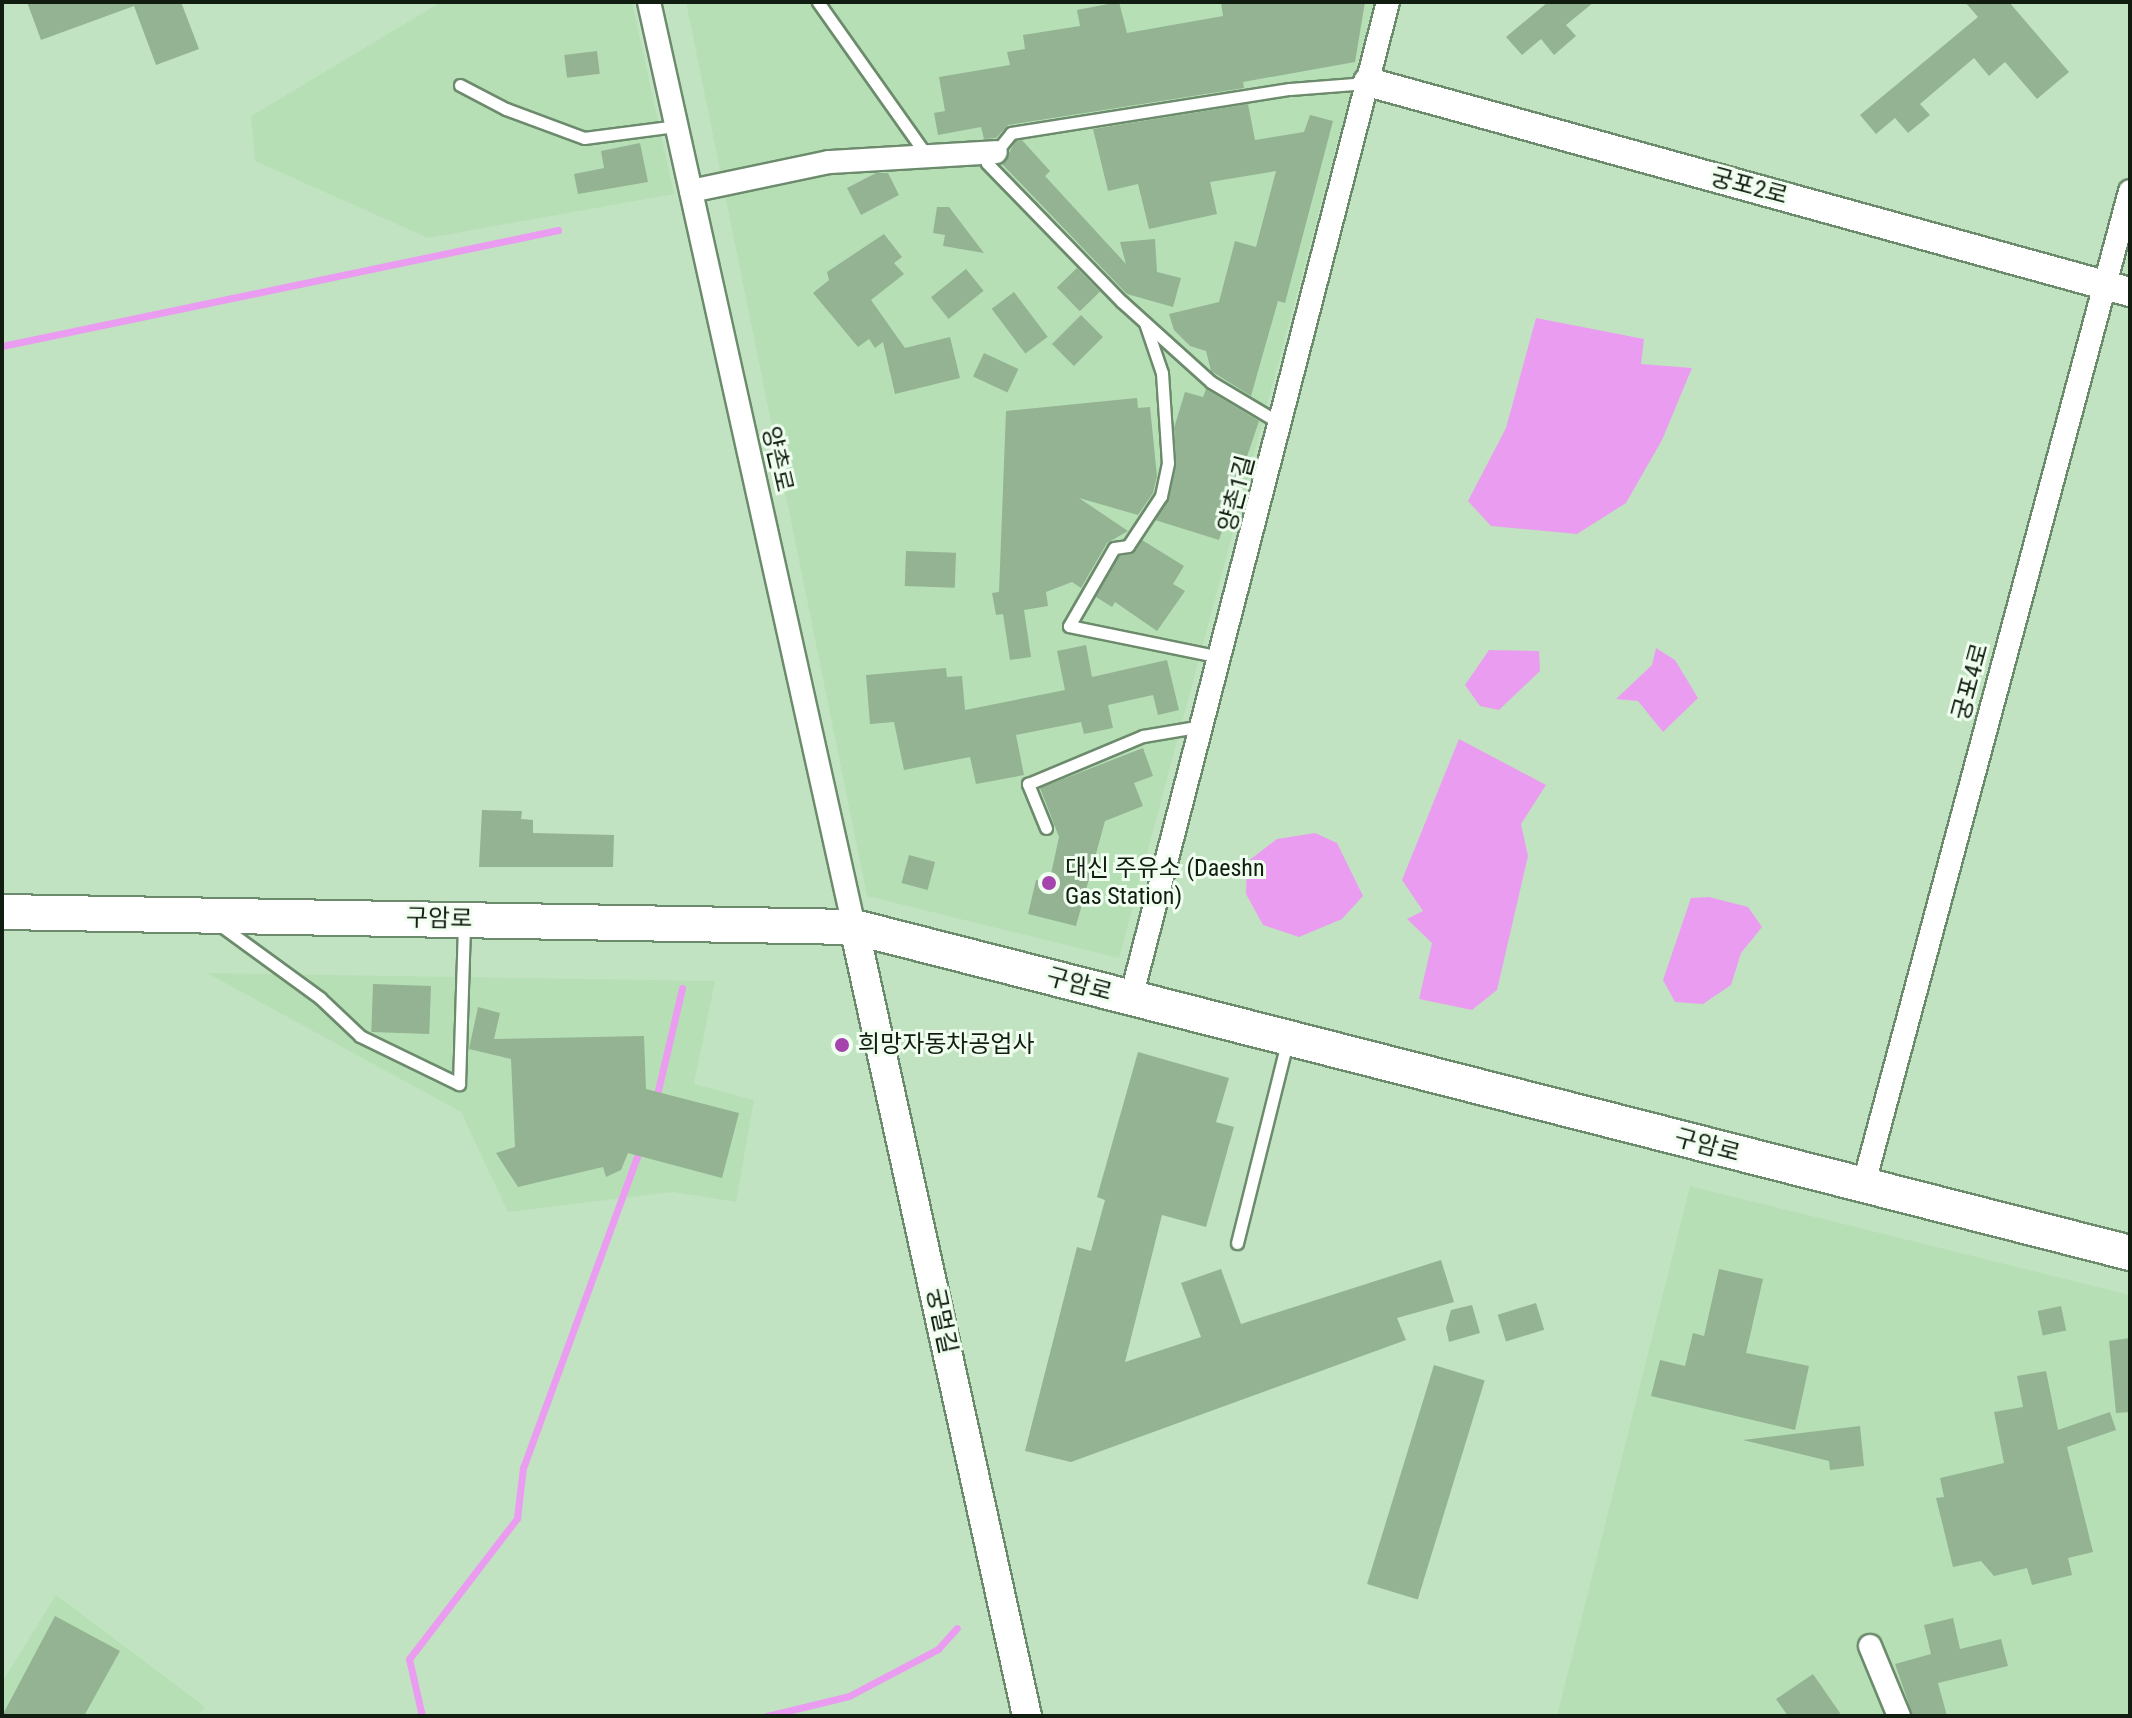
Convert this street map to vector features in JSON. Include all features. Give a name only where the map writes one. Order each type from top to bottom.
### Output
[{"type":"main road","name":"구암로","points":[[2,912],[854,927],[2130,1253]]},
{"type":"street","name":"양촌로","points":[[649,2],[854,927]]},
{"type":"street","name":"양촌1길","points":[[1131,998],[1283,425],[1388,2]]},
{"type":"street","name":"궁포2로","points":[[1368,82],[2117,288]]},
{"type":"street","points":[[691,191],[829,162],[996,152]]},
{"type":"street","name":"궁포4로","points":[[1863,1187],[2117,288],[2130,191]]},
{"type":"street","name":"궁멀길","points":[[854,927],[1027,1716]]},
{"type":"street","points":[[1870,1646],[1899,1716]]},
{"type":"lane","points":[[818,2],[928,156]]},
{"type":"lane","points":[[1283,425],[1211,382],[1145,322],[987,163],[1011,133],[1290,89],[1368,82]]},
{"type":"lane","points":[[460,85],[506,109],[584,138],[677,126]]},
{"type":"lane","points":[[1145,322],[1162,373],[1168,463],[1161,496],[1128,546],[1114,548],[1069,626],[1221,657]]},
{"type":"lane","points":[[1046,828],[1028,784],[1143,736],[1203,726]]},
{"type":"lane","points":[[206,915],[320,998],[360,1036],[459,1084],[464,920]]},
{"type":"lane","points":[[1237,1243],[1288,1037]]},
{"type":"shaded area","points":[[441,2],[632,2],[674,194],[428,238],[255,161],[251,116]]},
{"type":"shaded area","points":[[686,2],[1375,2],[1119,958],[867,896]]},
{"type":"shaded area","points":[[1536,318],[1644,339],[1641,364],[1692,368],[1662,440],[1626,503],[1577,534],[1491,526],[1468,501],[1506,428]]},
{"type":"shaded area","points":[[1656,648],[1675,660],[1698,698],[1663,732],[1638,701],[1616,699],[1652,665]]},
{"type":"shaded area","points":[[1489,650],[1539,651],[1540,671],[1499,710],[1480,706],[1465,685]]},
{"type":"shaded area","points":[[1459,739],[1546,785],[1521,824],[1528,856],[1497,990],[1472,1010],[1419,999],[1432,943],[1407,919],[1423,911],[1402,880]]},
{"type":"shaded area","points":[[1315,833],[1337,843],[1363,896],[1342,919],[1299,937],[1263,925],[1246,894],[1247,862],[1277,839]]},
{"type":"shaded area","points":[[1709,897],[1748,907],[1762,927],[1741,953],[1731,985],[1703,1004],[1675,1002],[1663,980],[1691,898]]},
{"type":"shaded area","points":[[207,973],[715,981],[694,1084],[754,1100],[736,1202],[673,1192],[508,1212],[461,1112]]},
{"type":"shaded area","points":[[1690,1186],[2130,1295],[2130,1716],[1557,1716]]},
{"type":"shaded area","points":[[56,1595],[205,1707],[198,1716],[2,1716],[2,1682]]},
{"type":"building","points":[[27,2],[181,2],[199,49],[156,65],[134,6],[41,40]]},
{"type":"building","points":[[1119,2],[1127,33],[1223,16],[1221,2],[1365,2],[1355,62],[1243,82],[1244,88],[1008,125],[996,138],[984,139],[981,127],[938,135],[934,113],[945,111],[939,77],[1010,65],[1007,52],[1025,49],[1023,35],[1080,26],[1077,10]]},
{"type":"building","points":[[1548,2],[1594,2],[1566,25],[1576,36],[1554,55],[1541,39],[1522,55],[1506,37]]},
{"type":"building","points":[[1965,2],[2009,2],[2069,72],[2037,99],[2005,62],[1989,76],[1974,58],[1920,104],[1930,115],[1908,133],[1895,118],[1876,134],[1860,115],[1978,17]]},
{"type":"building","points":[[597,51],[600,74],[567,78],[564,55]]},
{"type":"building","points":[[1248,104],[1255,140],[1304,132],[1310,115],[1333,121],[1285,303],[1278,301],[1251,396],[1211,371],[1206,351],[1190,346],[1174,330],[1169,314],[1219,302],[1235,241],[1256,247],[1276,171],[1210,182],[1217,214],[1149,229],[1138,184],[1108,191],[1093,129]]},
{"type":"building","points":[[1022,140],[1050,171],[1045,176],[1126,264],[1120,242],[1155,239],[1157,272],[1181,278],[1173,307],[1127,294],[1002,164],[1016,141]]},
{"type":"building","points":[[640,143],[648,182],[578,194],[574,174],[604,168],[601,151]]},
{"type":"building","points":[[876,173],[888,173],[899,195],[861,215],[847,188]]},
{"type":"building","points":[[937,207],[949,207],[984,253],[943,246],[945,235],[933,233]]},
{"type":"building","points":[[884,234],[902,257],[894,263],[904,274],[871,300],[905,348],[950,337],[960,378],[895,394],[883,342],[875,348],[869,339],[858,347],[813,293],[829,280],[827,272]]},
{"type":"building","points":[[1077,268],[1100,292],[1080,311],[1057,287]]},
{"type":"building","points":[[966,269],[984,291],[949,319],[931,297]]},
{"type":"building","points":[[1014,292],[1048,337],[1025,354],[992,309]]},
{"type":"building","points":[[1081,315],[1103,337],[1074,366],[1052,344]]},
{"type":"building","points":[[984,353],[1018,369],[1007,393],[973,377]]},
{"type":"building","points":[[1206,389],[1259,421],[1219,540],[1155,520],[1169,498],[1176,464],[1174,428],[1185,392],[1203,397]]},
{"type":"building","points":[[1137,398],[1138,408],[1150,407],[1157,476],[1153,493],[1138,515],[1079,498],[1128,531],[1107,543],[1081,588],[1072,582],[1046,592],[1048,606],[1024,610],[1031,657],[1010,660],[1003,614],[996,615],[992,593],[999,592],[1006,411]]},
{"type":"building","points":[[1142,540],[1184,566],[1173,584],[1185,591],[1157,631],[1115,602],[1112,607],[1096,597],[1119,556],[1133,553]]},
{"type":"building","points":[[906,551],[956,553],[955,588],[905,586]]},
{"type":"building","points":[[1086,645],[1092,677],[1167,660],[1179,710],[1158,715],[1153,695],[1108,705],[1113,728],[1084,734],[1081,722],[1016,735],[1024,775],[976,784],[970,757],[904,770],[894,722],[870,724],[866,675],[946,668],[947,677],[962,676],[965,710],[1065,690],[1057,651]]},
{"type":"building","points":[[1143,748],[1153,776],[1134,783],[1143,806],[1105,821],[1076,926],[1028,914],[1036,880],[1049,883],[1059,837],[1040,788]]},
{"type":"building","points":[[482,810],[522,811],[521,819],[533,820],[533,833],[614,835],[613,867],[479,867]]},
{"type":"building","points":[[909,855],[935,862],[928,890],[901,883]]},
{"type":"building","points":[[373,984],[431,986],[429,1034],[371,1032]]},
{"type":"building","points":[[478,1007],[500,1013],[494,1039],[644,1036],[646,1089],[739,1113],[722,1178],[628,1153],[621,1170],[606,1177],[603,1167],[518,1187],[496,1153],[515,1147],[511,1059],[469,1049]]},
{"type":"building","points":[[1138,1052],[1229,1078],[1216,1122],[1234,1127],[1206,1227],[1162,1215],[1125,1362],[1201,1337],[1181,1283],[1221,1269],[1241,1324],[1441,1260],[1454,1302],[1397,1318],[1406,1340],[1071,1462],[1025,1451],[1077,1247],[1091,1251],[1105,1200],[1097,1197]]},
{"type":"building","points":[[1719,1269],[1763,1279],[1746,1353],[1809,1366],[1795,1430],[1651,1396],[1660,1360],[1685,1366],[1693,1333],[1704,1336]]},
{"type":"building","points":[[1536,1303],[1544,1330],[1506,1341],[1498,1315]]},
{"type":"building","points":[[1472,1305],[1480,1333],[1449,1342],[1446,1328],[1451,1310]]},
{"type":"building","points":[[2061,1306],[2066,1330],[2043,1335],[2038,1311]]},
{"type":"building","points":[[2130,1338],[2130,1412],[2116,1413],[2109,1341]]},
{"type":"building","points":[[1434,1365],[1485,1380],[1418,1599],[1367,1584]]},
{"type":"building","points":[[2046,1371],[2058,1430],[2110,1412],[2116,1430],[2067,1447],[2093,1552],[2068,1558],[2072,1575],[2032,1585],[2027,1568],[1994,1576],[1981,1561],[1953,1567],[1936,1498],[1944,1497],[1940,1478],[2004,1463],[1994,1412],[2023,1407],[2017,1376]]},
{"type":"building","points":[[1860,1426],[1864,1466],[1830,1470],[1829,1461],[1743,1440]]},
{"type":"building","points":[[55,1616],[120,1651],[84,1716],[2,1716]]},
{"type":"building","points":[[1953,1618],[1960,1649],[2001,1639],[2008,1666],[1938,1683],[1947,1716],[1913,1716],[1895,1664],[1931,1654],[1924,1625]]},
{"type":"building","points":[[1813,1674],[1842,1716],[1788,1716],[1776,1699]]},
{"type":"waterway","points":[[2,346],[558,230]]},
{"type":"waterway","points":[[656,1099],[682,988]]},
{"type":"waterway","points":[[422,1716],[409,1659],[517,1518],[523,1468],[640,1149]]},
{"type":"waterway","points":[[767,1716],[849,1696],[938,1649],[957,1628]]},
{"type":"place","name":"대신 주유소 (Daeshn Gas Station)","points":[[1049,883]]},
{"type":"place","name":"희망자동차공업사","points":[[842,1045]]}]
